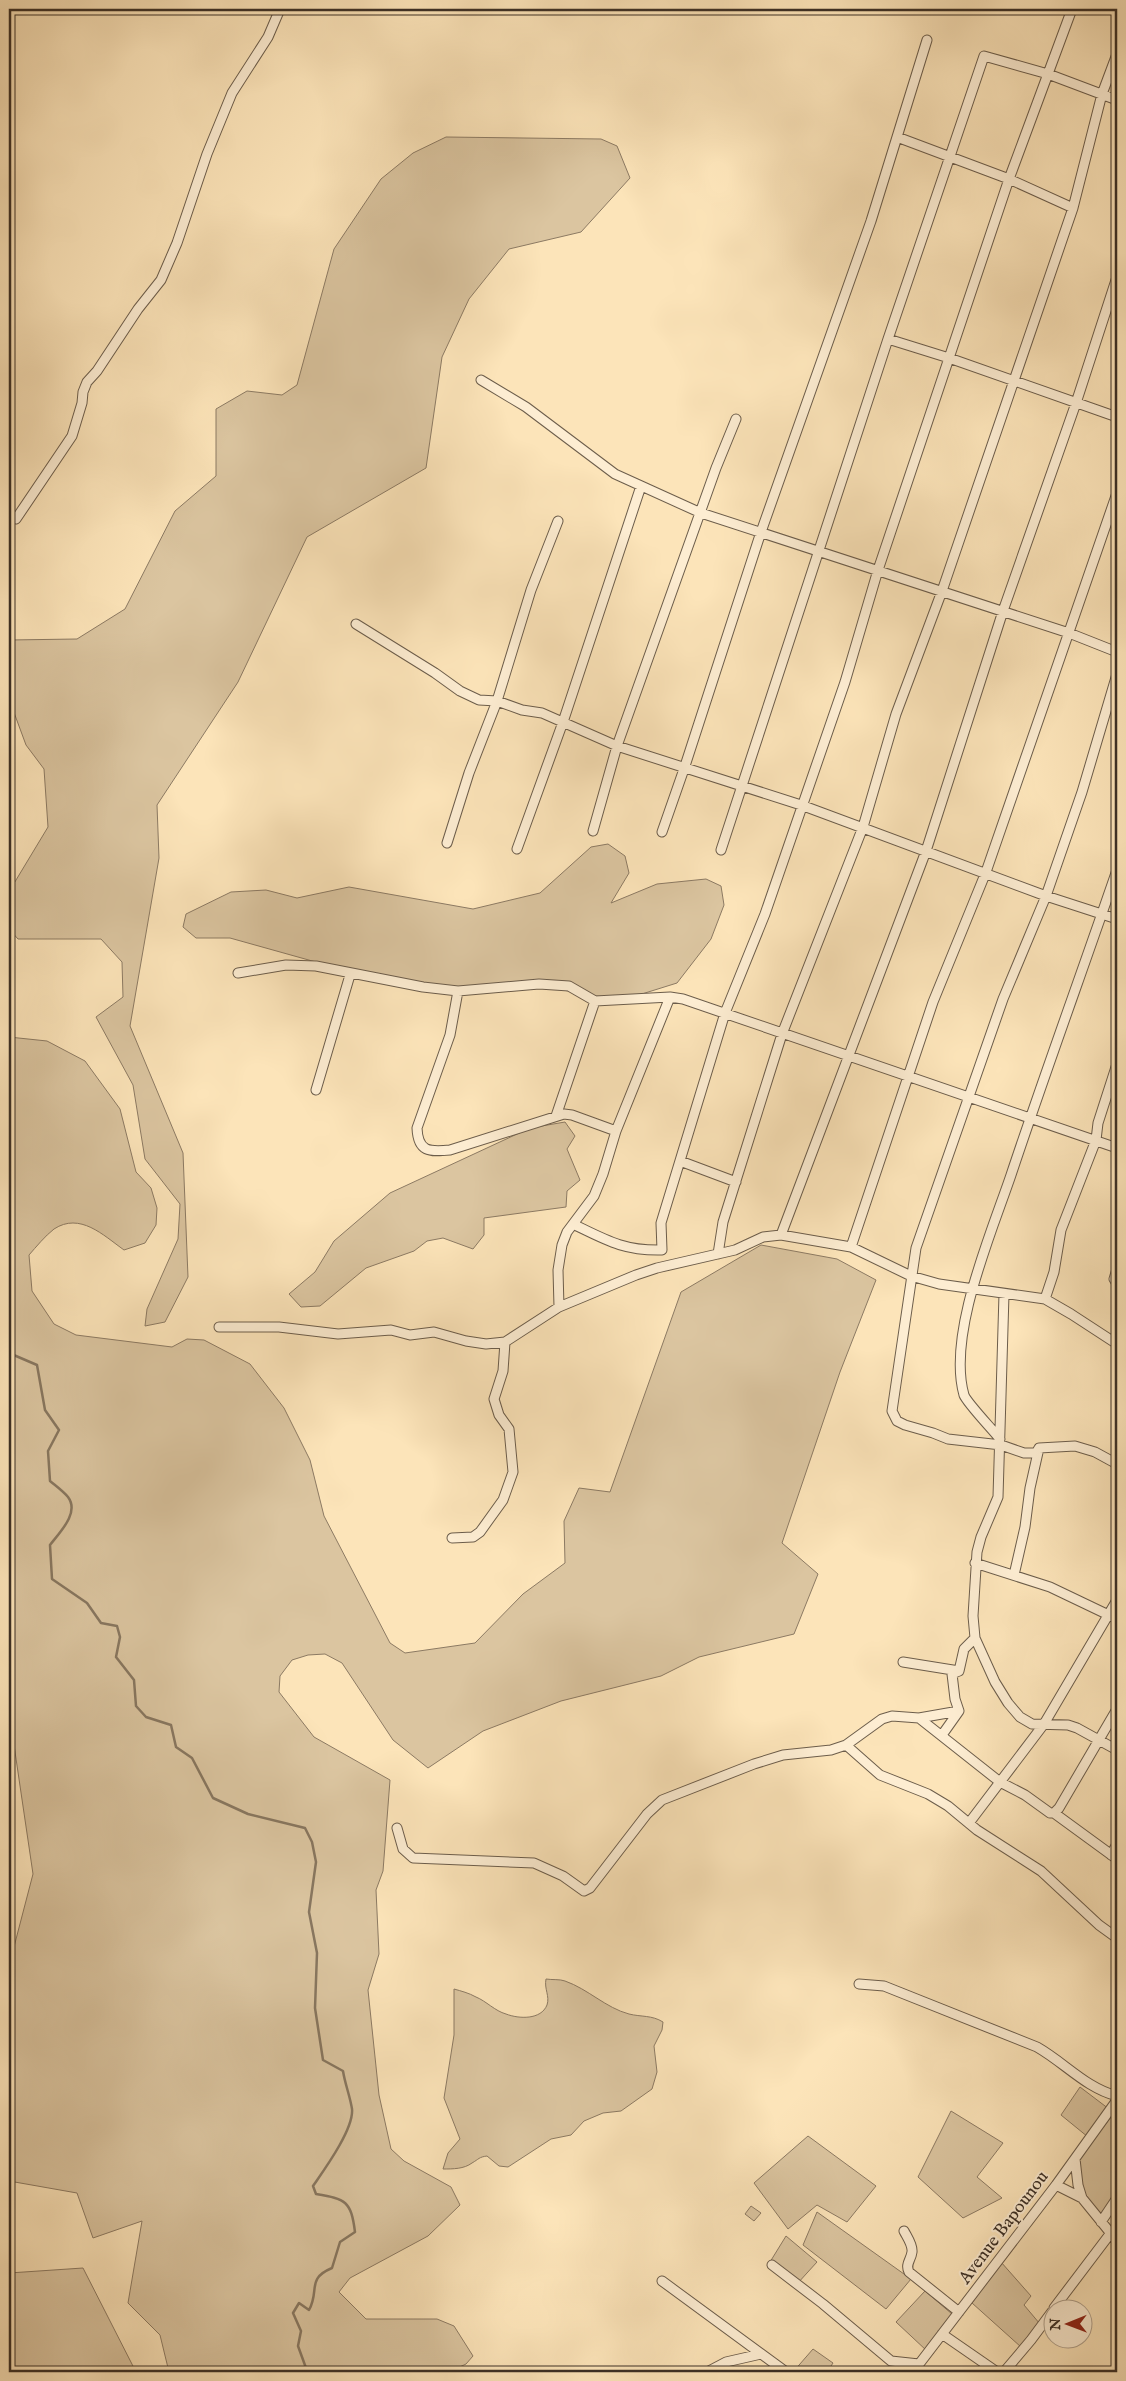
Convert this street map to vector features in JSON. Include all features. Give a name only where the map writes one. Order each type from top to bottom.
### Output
[{"type":"street","points":[[16,519],[72,436],[87,382],[138,309],[161,280],[177,243],[207,154],[232,93],[268,37],[280,9]]},
{"type":"street","points":[[663,1266],[661,1224],[725,1013],[765,914],[845,682],[878,570],[1009,179],[1072,9]]},
{"type":"street","points":[[662,832],[761,532],[868,230],[928,40]]},
{"type":"street","points":[[718,1254],[720,1231],[782,1034],[864,827],[896,714],[942,591],[1074,208],[1102,94],[1117,54]]},
{"type":"street","points":[[721,850],[888,339],[984,56],[1048,74],[1117,100]]},
{"type":"street","points":[[897,137],[1009,179],[1074,208]]},
{"type":"street","points":[[781,1235],[926,851],[1002,611],[1076,403],[1117,277]]},
{"type":"street","points":[[888,339],[949,358],[1117,417]]},
{"type":"street","points":[[481,380],[526,407],[615,474],[701,513],[1069,632],[1117,652]]},
{"type":"street","points":[[592,831],[617,746],[716,468],[736,419]]},
{"type":"street","points":[[517,849],[563,722],[641,486]]},
{"type":"street","points":[[851,1247],[932,1002],[986,872],[1117,493]]},
{"type":"street","points":[[447,842],[469,773],[496,701],[531,590],[558,521]]},
{"type":"street","points":[[356,624],[435,673],[460,691],[478,700],[496,701],[522,710],[542,713],[617,746],[801,805],[986,872],[1046,896],[1117,919]]},
{"type":"street","points":[[1039,1448],[1036,1453],[1024,1453],[1000,1442],[948,1439],[933,1432],[905,1426],[893,1417],[892,1405],[916,1248],[1003,999],[1046,896],[1082,792],[1117,674]]},
{"type":"street","points":[[1000,1442],[965,1397],[961,1372],[961,1345],[972,1290],[1117,870]]},
{"type":"street","points":[[238,973],[286,965],[316,966],[350,975],[458,991],[539,984],[569,986],[596,1002],[670,997],[683,999],[1117,1148]]},
{"type":"street","points":[[316,1090],[350,975]]},
{"type":"street","points":[[458,991],[450,1035],[417,1128],[417,1139],[422,1147],[434,1151],[450,1150],[556,1116],[572,1115],[616,1131]]},
{"type":"street","points":[[559,1307],[562,1244],[573,1224],[594,1196],[616,1131],[670,997]]},
{"type":"street","points":[[556,1116],[596,1002]]},
{"type":"street","points":[[1045,1299],[1054,1272],[1060,1230],[1096,1140],[1098,1122],[1117,1064]]},
{"type":"street","points":[[680,1162],[736,1182]]},
{"type":"street","points":[[573,1224],[624,1247],[638,1250],[662,1250]]},
{"type":"street","points":[[219,1327],[279,1327],[338,1334],[390,1330],[410,1335],[434,1332],[466,1341],[486,1344],[505,1342],[559,1307],[636,1275],[663,1266],[718,1254],[748,1245],[763,1236],[781,1235],[851,1247],[911,1276],[972,1290],[1045,1299],[1072,1314],[1117,1344]]},
{"type":"street","points":[[1117,1269],[1114,1279],[1117,1284]]},
{"type":"street","points":[[1004,1294],[998,1497],[981,1537],[975,1563],[973,1616],[975,1638],[995,1682],[1008,1703],[1026,1722],[1068,1725],[1100,1739],[1117,1750]]},
{"type":"street","points":[[452,1538],[473,1537],[480,1532],[503,1500],[513,1472],[509,1429],[499,1415],[494,1399],[503,1371],[505,1342]]},
{"type":"street","points":[[1039,1448],[1074,1446],[1095,1452],[1116,1462]]},
{"type":"street","points":[[1014,1575],[1026,1527],[1030,1488],[1039,1448]]},
{"type":"street","points":[[975,1563],[1077,1598],[1114,1617]]},
{"type":"street","points":[[970,1823],[1044,1724],[1114,1617],[1117,1600]]},
{"type":"street","points":[[959,1711],[955,1699],[952,1674],[959,1670],[964,1650],[975,1638]]},
{"type":"street","points":[[903,1662],[959,1670]]},
{"type":"street","points":[[1054,1813],[1059,1808],[1117,1709]]},
{"type":"street","points":[[396,1828],[403,1848],[414,1858],[531,1862],[563,1876],[584,1891],[590,1888],[647,1814],[662,1800],[783,1755],[831,1750],[846,1745],[882,1719],[892,1716],[919,1718],[959,1711]]},
{"type":"street","points":[[942,1735],[959,1711]]},
{"type":"street","points":[[919,1718],[1000,1782],[1025,1795],[1050,1813],[1054,1813],[1114,1857],[1117,1844]]},
{"type":"street","points":[[846,1745],[880,1775],[928,1794],[1041,1871],[1099,1926],[1117,1938]]},
{"type":"street","points":[[859,1984],[884,1986],[1037,2047],[1054,2057],[1092,2087],[1117,2096]]},
{"type":"street","name":"Avenue Bapounou","points":[[913,2372],[1056,2185],[1117,2100]]},
{"type":"street","points":[[1075,2159],[1078,2185],[1082,2198],[1117,2241]]},
{"type":"street","points":[[1056,2185],[1082,2198]]},
{"type":"street","points":[[1101,2222],[1117,2198]]},
{"type":"street","points":[[904,2231],[912,2246],[912,2253],[907,2265],[909,2272],[959,2312]]},
{"type":"street","points":[[1062,2298],[1110,2234]]},
{"type":"street","points":[[772,2265],[823,2304],[890,2361],[919,2364]]},
{"type":"street","points":[[662,2282],[786,2372]]},
{"type":"street","points":[[1004,2372],[1044,2322]]},
{"type":"street","points":[[942,2334],[998,2372]]},
{"type":"street","points":[[706,2372],[726,2362],[761,2354]]},
{"type":"shaded area","points":[[446,137],[601,139],[617,146],[630,178],[581,232],[509,249],[469,299],[442,357],[426,468],[307,537],[238,682],[157,805],[159,858],[130,1026],[183,1153],[188,1277],[165,1322],[145,1326],[147,1309],[178,1239],[180,1204],[145,1159],[133,1085],[96,1017],[123,997],[122,962],[101,939],[18,939],[9,929],[10,890],[48,827],[44,769],[26,745],[9,699],[9,640],[77,639],[125,609],[175,511],[216,476],[216,409],[247,391],[282,395],[297,385],[334,249],[381,179],[413,153]]},
{"type":"shaded area","points":[[608,844],[625,856],[629,873],[611,903],[657,884],[706,879],[721,886],[724,905],[711,939],[677,983],[629,998],[593,996],[529,983],[456,988],[348,971],[230,938],[196,938],[183,927],[186,914],[231,892],[266,890],[297,898],[349,887],[473,909],[540,893],[591,847]]},
{"type":"shaded area","points":[[9,1037],[47,1041],[85,1061],[120,1109],[136,1172],[151,1188],[157,1208],[156,1225],[145,1243],[124,1250],[99,1232],[82,1224],[64,1224],[54,1229],[29,1255],[32,1291],[54,1324],[76,1335],[172,1347],[187,1339],[204,1340],[250,1364],[284,1408],[310,1460],[324,1516],[390,1643],[405,1653],[475,1643],[523,1594],[565,1563],[564,1521],[579,1488],[610,1492],[681,1292],[761,1245],[837,1259],[876,1280],[840,1372],[782,1543],[818,1574],[794,1634],[699,1657],[661,1676],[561,1701],[483,1731],[428,1768],[393,1740],[342,1663],[325,1654],[308,1655],[292,1660],[280,1676],[279,1692],[314,1737],[390,1780],[383,1871],[376,1890],[379,1954],[368,1990],[379,2095],[391,2149],[404,2161],[451,2187],[460,2205],[428,2236],[350,2278],[339,2292],[366,2319],[437,2319],[454,2326],[473,2356],[466,2364],[449,2372],[169,2372],[160,2335],[128,2303],[142,2221],[93,2238],[77,2193],[9,2181],[9,1966],[33,1874],[9,1711]]},
{"type":"shaded area","points":[[565,1122],[575,1136],[567,1149],[580,1180],[567,1191],[566,1207],[484,1218],[484,1235],[473,1249],[443,1238],[427,1241],[414,1251],[366,1268],[320,1306],[301,1307],[289,1294],[315,1272],[334,1241],[390,1193],[530,1128]]},
{"type":"shaded area","points":[[546,1979],[565,1981],[621,2011],[655,2018],[663,2022],[662,2030],[654,2046],[657,2072],[652,2089],[621,2111],[603,2113],[584,2121],[571,2135],[551,2139],[508,2167],[499,2166],[487,2156],[462,2168],[443,2169],[448,2153],[460,2139],[444,2098],[454,2035],[454,1989],[480,1999],[502,2013],[517,2017],[529,2017],[540,2013],[547,2005]]},
{"type":"shaded area","points":[[1080,2087],[1109,2109],[1088,2137],[1061,2115]]},
{"type":"shaded area","points":[[1117,2109],[1117,2196],[1101,2216],[1081,2189],[1078,2160]]},
{"type":"shaded area","points":[[951,2111],[1003,2143],[977,2177],[1002,2198],[963,2218],[918,2177]]},
{"type":"shaded area","points":[[808,2136],[876,2186],[847,2222],[817,2205],[788,2229],[754,2183]]},
{"type":"shaded area","points":[[751,2206],[761,2213],[754,2221],[745,2214]]},
{"type":"shaded area","points":[[817,2212],[911,2279],[886,2309],[803,2245]]},
{"type":"shaded area","points":[[786,2236],[817,2262],[797,2284],[770,2262]]},
{"type":"shaded area","points":[[1001,2262],[1031,2296],[1024,2305],[1040,2324],[1021,2347],[972,2303]]},
{"type":"shaded area","points":[[83,2268],[136,2372],[9,2372],[9,2273]]},
{"type":"shaded area","points":[[925,2291],[952,2314],[927,2351],[896,2322]]},
{"type":"shaded area","points":[[813,2349],[833,2363],[827,2372],[793,2372]]},
{"type":"waterway","points":[[9,1353],[37,1365],[45,1410],[59,1430],[48,1451],[50,1481],[68,1497],[72,1510],[63,1529],[50,1545],[52,1579],[87,1603],[101,1623],[117,1626],[120,1637],[116,1657],[134,1680],[136,1706],[146,1717],[171,1725],[176,1747],[192,1758],[213,1798],[248,1814],[305,1828],[312,1842],[316,1862],[309,1912],[317,1953],[315,2008],[323,2060],[343,2071],[352,2109],[348,2127],[343,2138],[313,2186],[316,2194],[334,2198],[345,2203],[349,2208],[355,2232],[340,2242],[332,2268],[319,2276],[316,2281],[314,2297],[309,2310],[299,2303],[293,2313],[301,2331],[298,2346],[306,2368],[315,2372]]}]
